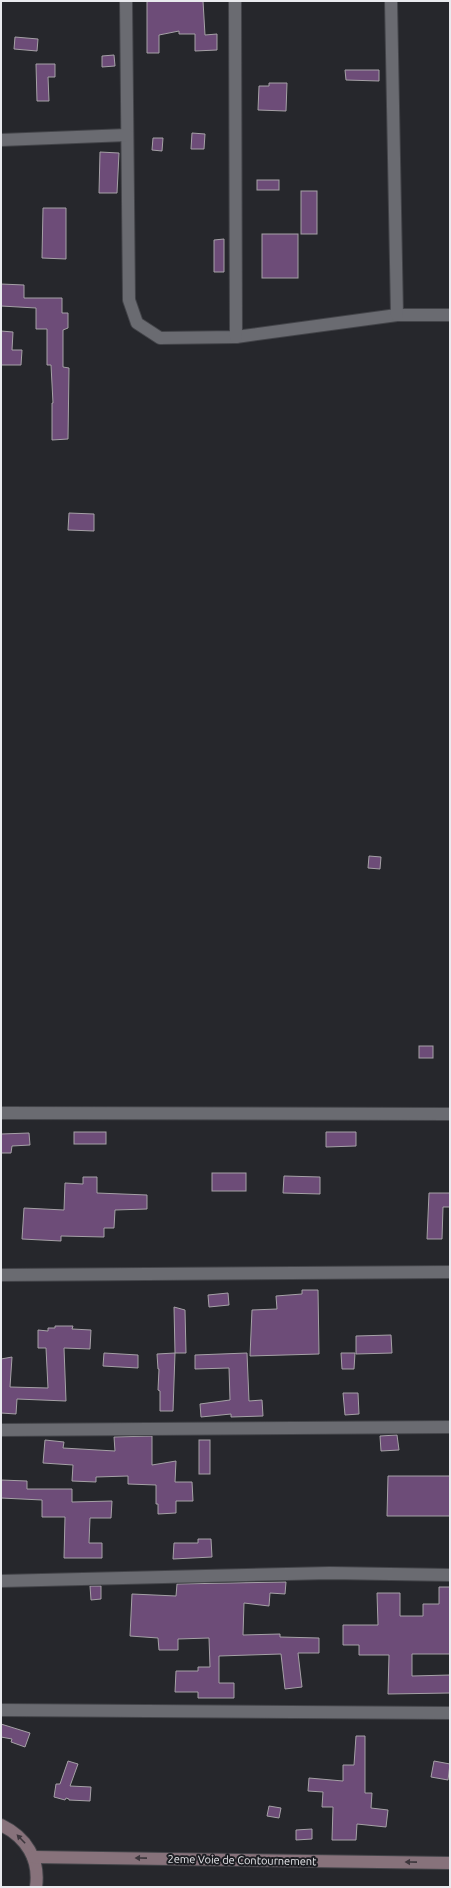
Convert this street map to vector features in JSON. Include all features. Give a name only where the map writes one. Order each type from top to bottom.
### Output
[{"type":"main road","points":[[1,1824],[21,1838],[33,1857],[36,1868],[36,1887]]},
{"type":"main road","name":"2eme Voie de Contournement","points":[[33,1857],[450,1863]]},
{"type":"street","points":[[126,1],[129,300],[137,323],[160,338],[236,336],[397,315],[450,315]]},
{"type":"street","points":[[235,1],[236,336]]},
{"type":"street","points":[[391,1],[397,315]]},
{"type":"street","points":[[1,140],[128,135]]},
{"type":"street","points":[[1,1113],[450,1114]]},
{"type":"street","points":[[1,1275],[450,1272]]},
{"type":"street","points":[[1,1430],[450,1426]]},
{"type":"street","points":[[1,1581],[322,1573],[450,1575]]},
{"type":"street","points":[[1,1710],[450,1713]]},
{"type":"building","points":[[147,1],[203,1],[205,35],[217,34],[217,50],[195,51],[195,34],[179,34],[179,31],[159,35],[159,53],[147,53]]},
{"type":"building","points":[[15,37],[38,39],[37,51],[14,49]]},
{"type":"building","points":[[114,55],[115,66],[102,67],[102,56]]},
{"type":"building","points":[[36,64],[55,64],[55,77],[48,77],[49,101],[37,101]]},
{"type":"building","points":[[345,70],[379,70],[379,81],[346,80]]},
{"type":"building","points":[[269,83],[287,83],[286,111],[258,110],[259,86],[269,86]]},
{"type":"building","points":[[192,133],[205,134],[204,149],[191,149]]},
{"type":"building","points":[[153,138],[163,138],[162,151],[152,150]]},
{"type":"building","points":[[100,152],[119,153],[117,193],[99,193]]},
{"type":"building","points":[[257,180],[279,180],[279,190],[257,190]]},
{"type":"building","points":[[301,191],[317,191],[317,234],[301,234]]},
{"type":"building","points":[[43,208],[66,208],[66,259],[42,258]]},
{"type":"building","points":[[262,234],[298,234],[298,278],[262,278]]},
{"type":"building","points":[[224,239],[224,272],[214,272],[214,240]]},
{"type":"building","points":[[1,284],[24,285],[24,298],[62,298],[62,313],[68,313],[68,328],[63,330],[63,367],[69,368],[68,439],[52,440],[53,403],[51,365],[47,365],[47,329],[36,329],[36,308],[1,306]]},
{"type":"building","points":[[1,331],[13,332],[12,350],[22,350],[21,365],[1,365]]},
{"type":"building","points":[[69,513],[94,514],[94,531],[68,530]]},
{"type":"building","points":[[369,856],[381,857],[380,869],[368,868]]},
{"type":"building","points":[[419,1046],[433,1046],[433,1058],[419,1058]]},
{"type":"building","points":[[74,1132],[106,1132],[106,1144],[74,1144]]},
{"type":"building","points":[[326,1132],[356,1132],[356,1146],[326,1147]]},
{"type":"building","points":[[29,1133],[30,1145],[12,1146],[11,1153],[1,1153],[1,1134]]},
{"type":"building","points":[[212,1173],[246,1173],[246,1191],[212,1191]]},
{"type":"building","points":[[284,1176],[320,1177],[320,1194],[283,1193]]},
{"type":"building","points":[[83,1177],[97,1177],[97,1193],[147,1195],[147,1209],[115,1210],[114,1228],[104,1228],[104,1237],[61,1236],[61,1241],[22,1239],[24,1208],[64,1210],[65,1183],[83,1184]]},
{"type":"building","points":[[429,1193],[450,1193],[450,1207],[443,1207],[442,1239],[427,1239]]},
{"type":"building","points":[[302,1290],[318,1290],[319,1354],[250,1356],[252,1310],[277,1309],[276,1296],[302,1294]]},
{"type":"building","points":[[228,1293],[229,1305],[209,1307],[208,1295]]},
{"type":"building","points":[[174,1307],[185,1310],[186,1353],[175,1353]]},
{"type":"building","points":[[55,1326],[73,1326],[72,1329],[91,1330],[90,1349],[64,1348],[66,1401],[17,1399],[16,1414],[1,1413],[1,1359],[12,1357],[10,1387],[48,1388],[46,1348],[38,1348],[38,1330],[48,1331],[48,1328],[55,1328]]},
{"type":"building","points":[[391,1335],[392,1353],[356,1354],[356,1336]]},
{"type":"building","points":[[104,1353],[138,1355],[138,1368],[103,1366]]},
{"type":"building","points":[[175,1353],[173,1411],[160,1411],[160,1391],[158,1390],[159,1369],[157,1354]]},
{"type":"building","points":[[247,1353],[249,1401],[262,1400],[263,1416],[231,1417],[231,1414],[201,1417],[200,1404],[230,1400],[229,1368],[195,1369],[195,1355]]},
{"type":"building","points":[[341,1353],[355,1353],[354,1369],[342,1369]]},
{"type":"building","points":[[343,1393],[358,1393],[359,1414],[345,1415]]},
{"type":"building","points":[[397,1435],[399,1450],[381,1451],[380,1436]]},
{"type":"building","points":[[152,1436],[152,1465],[176,1461],[175,1482],[192,1482],[193,1501],[176,1501],[176,1513],[158,1514],[158,1504],[156,1504],[156,1485],[128,1484],[128,1476],[96,1477],[96,1482],[72,1481],[73,1465],[43,1463],[45,1440],[64,1442],[63,1448],[115,1451],[114,1437]]},
{"type":"building","points":[[199,1440],[210,1440],[210,1474],[199,1474]]},
{"type":"building","points":[[388,1476],[450,1476],[450,1516],[387,1516]]},
{"type":"building","points":[[1,1480],[27,1481],[27,1489],[72,1489],[72,1502],[112,1501],[111,1518],[90,1518],[89,1543],[102,1543],[102,1558],[64,1558],[65,1517],[42,1517],[42,1500],[1,1498]]},
{"type":"building","points":[[198,1539],[211,1539],[212,1557],[173,1559],[174,1543],[198,1543]]},
{"type":"building","points":[[286,1582],[285,1594],[270,1593],[269,1606],[244,1603],[243,1635],[280,1634],[280,1637],[319,1638],[319,1653],[298,1653],[302,1687],[285,1689],[281,1654],[219,1656],[219,1683],[234,1683],[234,1698],[198,1698],[198,1692],[175,1692],[176,1671],[198,1671],[198,1667],[210,1667],[209,1638],[178,1639],[178,1650],[159,1650],[158,1638],[130,1636],[132,1594],[176,1596],[177,1584]]},
{"type":"building","points":[[90,1586],[101,1586],[101,1599],[91,1600]]},
{"type":"building","points":[[439,1587],[450,1587],[450,1654],[412,1654],[412,1676],[450,1675],[450,1693],[388,1694],[389,1655],[359,1655],[359,1645],[343,1645],[343,1625],[378,1625],[377,1593],[400,1593],[400,1616],[423,1616],[423,1604],[439,1604]]},
{"type":"building","points":[[1,1724],[30,1733],[25,1747],[11,1742],[12,1739],[1,1737]]},
{"type":"building","points":[[356,1736],[365,1736],[365,1793],[372,1793],[371,1808],[388,1810],[386,1827],[357,1824],[356,1840],[332,1840],[333,1807],[322,1807],[323,1792],[308,1791],[309,1778],[343,1781],[343,1765],[354,1765]]},
{"type":"building","points":[[68,1761],[78,1764],[70,1786],[91,1787],[90,1801],[69,1800],[66,1798],[65,1800],[54,1797],[56,1784],[60,1784]]},
{"type":"building","points":[[434,1761],[450,1764],[448,1780],[431,1777]]},
{"type":"building","points":[[269,1806],[281,1808],[279,1818],[267,1816]]},
{"type":"building","points":[[312,1829],[312,1839],[296,1840],[296,1830]]}]
